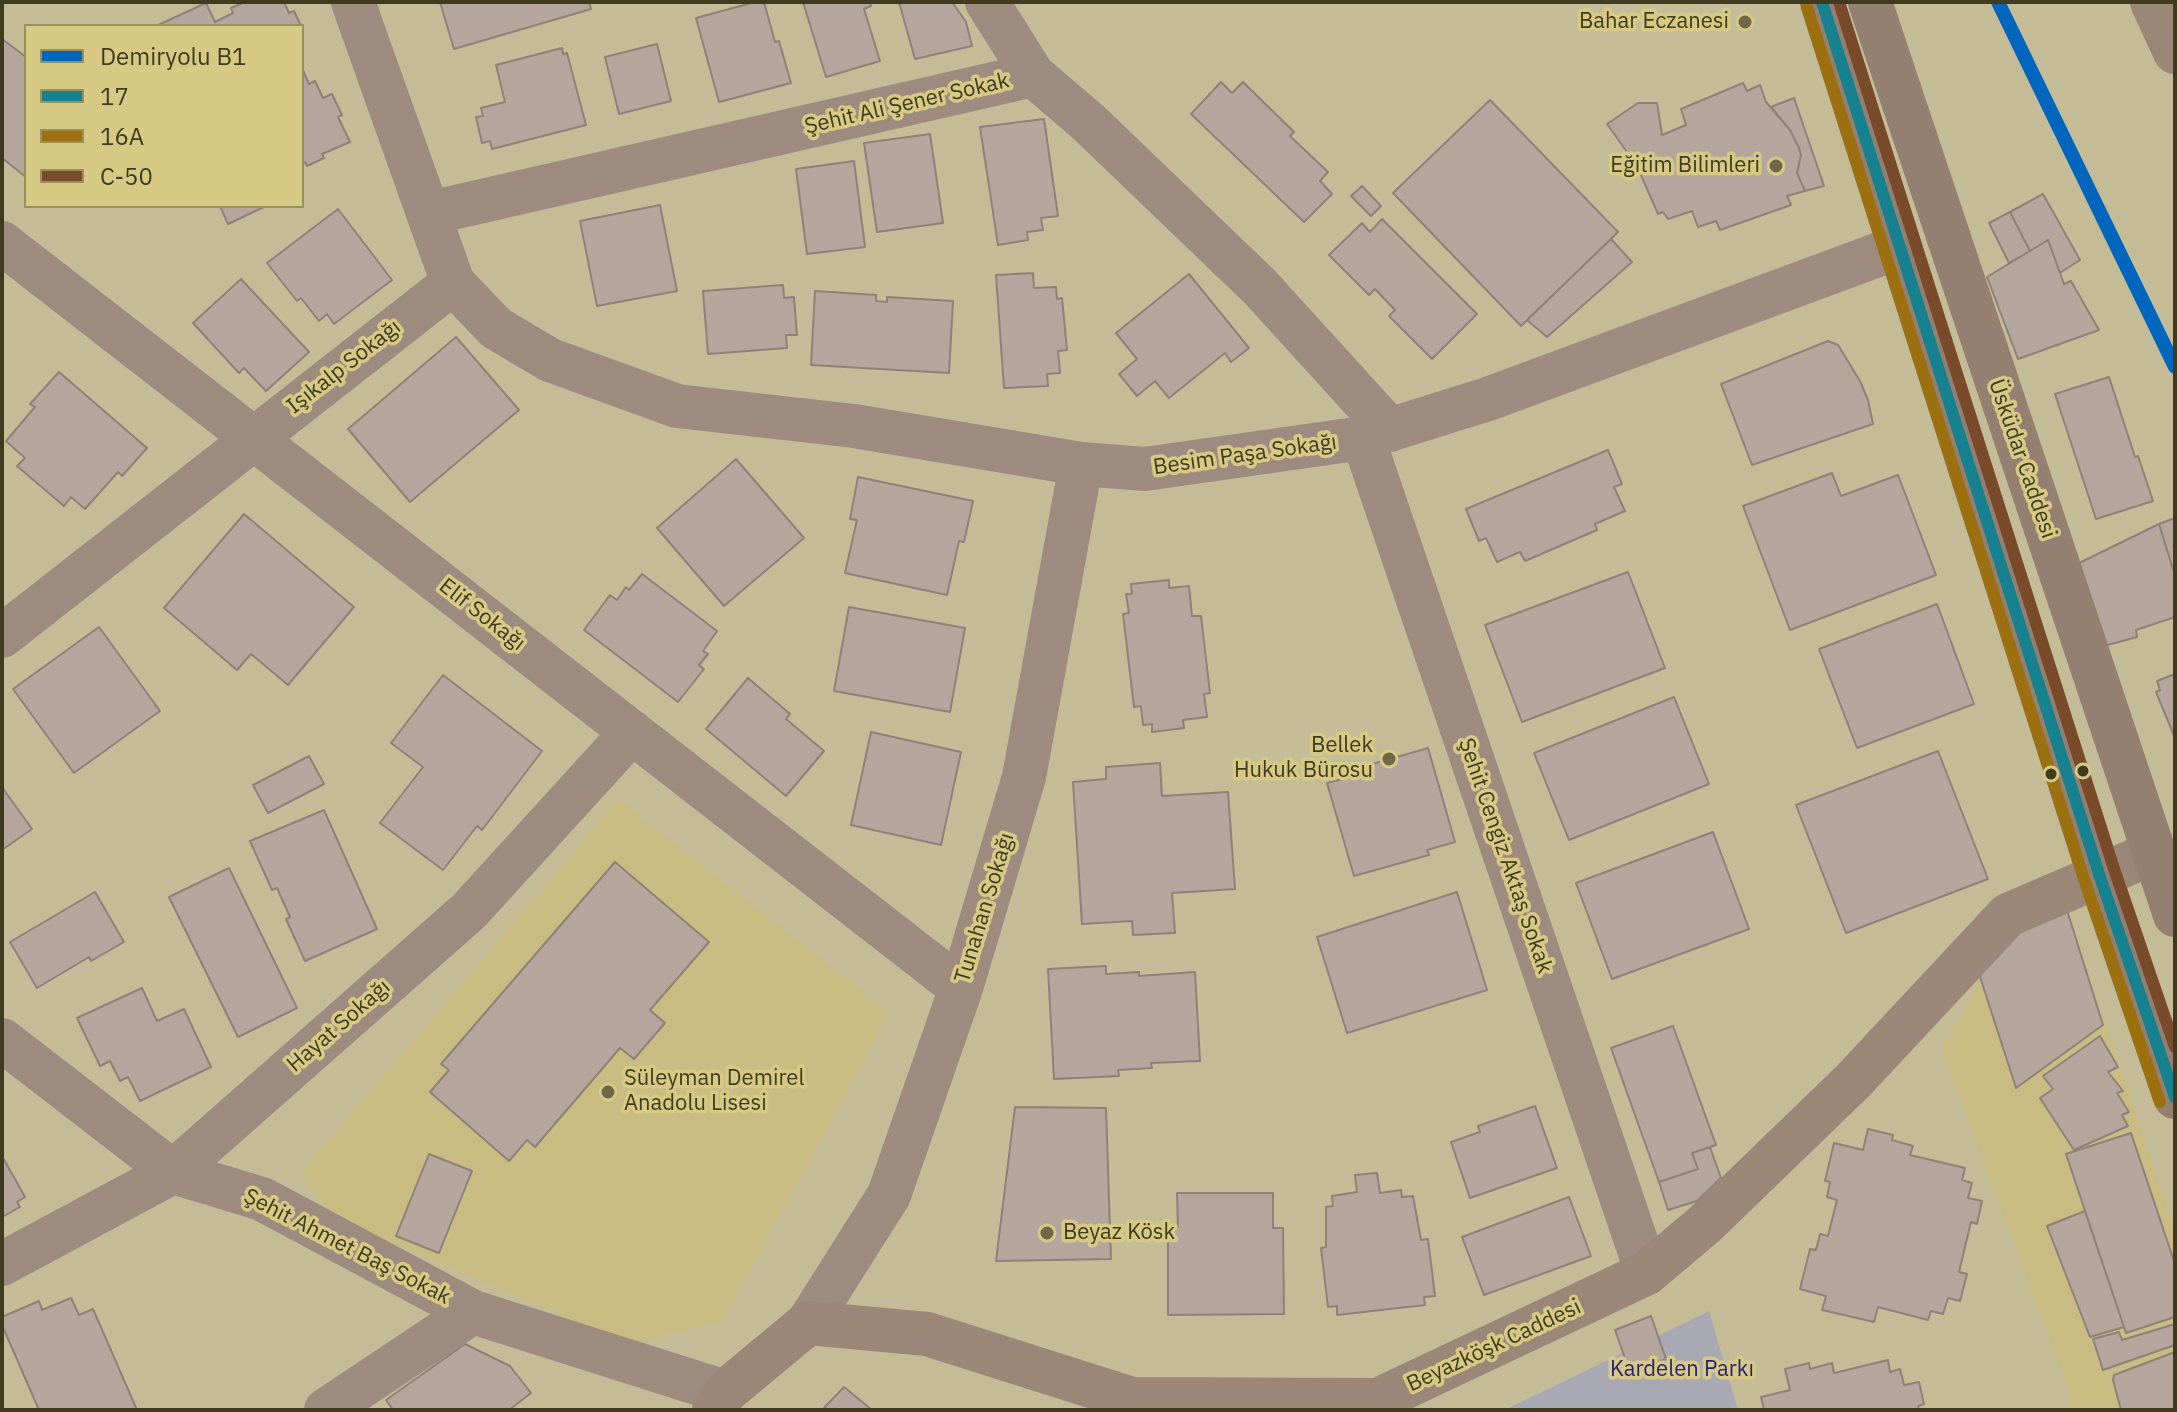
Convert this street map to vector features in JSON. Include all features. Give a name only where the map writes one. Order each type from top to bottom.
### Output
[{"type":"main road","points":[[1822,2],[2099,874],[2175,1097]]},
{"type":"main road","name":"Üsküdar Caddesi","points":[[1870,2],[2175,915]]},
{"type":"main road","points":[[1899,247],[1945,231]]},
{"type":"street","points":[[353,2],[453,283]]},
{"type":"street","points":[[987,2],[1033,75]]},
{"type":"street","points":[[2152,2],[2175,52]]},
{"type":"street","name":"Şehit Ali Şener Sokak","points":[[430,213],[1033,75],[1088,122],[1260,287],[1376,434]]},
{"type":"street","name":"Elif Sokağı","points":[[2,243],[961,988]]},
{"type":"street","name":"Besim Paşa Sokağı","points":[[453,283],[496,328],[550,360],[677,406],[854,426],[1081,464],[1145,469],[1376,434],[1488,399],[1899,247]]},
{"type":"street","name":"Işıkalp Sokağı","points":[[2,636],[453,283]]},
{"type":"street","name":"Şehit Cengiz Aktaş Sokak","points":[[1376,434],[1647,1273]]},
{"type":"street","name":"Tunahan Sokağı","points":[[808,1323],[889,1195],[961,988],[1024,777],[1081,464]]},
{"type":"street","name":"Hayat Sokağı","points":[[2,1264],[173,1172],[469,911],[632,732]]},
{"type":"street","name":"Beyazköşk Caddesi","points":[[808,1323],[927,1334],[1133,1405],[1380,1405],[1647,1273],[1705,1224],[1853,1081],[2008,915],[2155,852]]},
{"type":"street","name":"Şehit Ahmet Baş Sokak","points":[[2,1040],[173,1172],[262,1199],[473,1312],[720,1401]]},
{"type":"street","points":[[326,1410],[473,1312]]},
{"type":"street","points":[[720,1401],[808,1323]]},
{"type":"shaded area","name":"Süleyman Demirel Anadolu Lisesi","points":[[618,799],[890,1013],[723,1321],[629,1344],[344,1222],[330,1211],[308,1184],[302,1171]]},
{"type":"shaded area","points":[[2068,910],[2175,1232],[2175,1410],[2070,1410],[2069,1391],[1941,1047],[2012,934]]},
{"type":"green space","name":"Kardelen Parkı","points":[[1709,1311],[1738,1410],[1505,1410]]},
{"type":"building","points":[[245,2],[284,2],[289,13],[294,11],[300,24],[160,24],[206,3],[215,22],[233,13],[231,8]]},
{"type":"building","points":[[440,2],[589,2],[591,9],[454,49]]},
{"type":"building","points":[[764,2],[791,83],[719,102],[696,18]]},
{"type":"building","points":[[803,2],[870,2],[871,6],[864,9],[880,61],[826,77]]},
{"type":"building","points":[[899,2],[952,2],[966,22],[972,46],[915,59]]},
{"type":"building","points":[[2,39],[24,56],[24,175],[2,158]]},
{"type":"building","points":[[657,44],[671,101],[619,114],[605,57]]},
{"type":"building","points":[[562,48],[563,54],[567,53],[586,125],[492,149],[490,141],[482,143],[476,117],[483,116],[481,108],[505,102],[496,65]]},
{"type":"building","points":[[304,73],[309,84],[315,81],[323,98],[332,94],[342,115],[338,117],[350,142],[322,154],[324,158],[307,166]]},
{"type":"building","points":[[1221,82],[1232,93],[1243,82],[1294,132],[1290,136],[1328,172],[1320,181],[1332,194],[1304,222],[1191,114]]},
{"type":"building","points":[[1743,83],[1747,91],[1760,85],[1766,102],[1790,130],[1801,155],[1797,173],[1805,191],[1787,196],[1791,205],[1720,230],[1716,221],[1698,227],[1692,211],[1668,219],[1663,212],[1658,214],[1637,166],[1607,124],[1638,103],[1657,103],[1662,135],[1686,125],[1681,109]]},
{"type":"building","points":[[1794,98],[1824,186],[1805,191],[1797,173],[1801,155],[1799,148],[1790,130],[1771,107]]},
{"type":"building","points":[[1490,100],[1618,232],[1521,326],[1393,193]]},
{"type":"building","points":[[1044,119],[1058,216],[1041,218],[1043,230],[1027,232],[1028,240],[998,245],[980,127]]},
{"type":"building","points":[[930,134],[943,223],[877,232],[864,143]]},
{"type":"building","points":[[854,161],[865,247],[807,254],[796,169]]},
{"type":"building","points":[[1362,186],[1381,206],[1371,216],[1351,196]]},
{"type":"building","points":[[2043,194],[2080,260],[2060,273],[2048,240],[2030,251],[2010,212]]},
{"type":"building","points":[[660,205],[677,291],[597,306],[580,221]]},
{"type":"building","points":[[221,208],[262,208],[228,224]]},
{"type":"building","points":[[338,209],[392,280],[334,324],[327,314],[319,321],[301,298],[297,301],[267,263]]},
{"type":"building","points":[[2010,212],[2030,251],[2009,263],[1989,223]]},
{"type":"building","points":[[1382,219],[1477,314],[1432,359],[1389,316],[1395,310],[1375,289],[1369,295],[1329,255],[1362,223],[1370,232]]},
{"type":"building","points":[[1611,239],[1632,262],[1547,337],[1527,320]]},
{"type":"building","points":[[2048,240],[2064,284],[2071,281],[2099,330],[2018,359],[1987,277]]},
{"type":"building","points":[[1033,273],[1034,288],[1056,287],[1057,299],[1062,298],[1067,350],[1058,351],[1060,373],[1047,374],[1048,386],[1004,388],[996,275]]},
{"type":"building","points":[[1189,274],[1249,348],[1231,362],[1225,353],[1169,398],[1155,381],[1137,396],[1119,374],[1137,359],[1116,333]]},
{"type":"building","points":[[241,279],[309,352],[266,391],[244,368],[239,373],[193,323]]},
{"type":"building","points":[[783,285],[784,298],[794,297],[797,335],[786,335],[787,348],[708,354],[703,291]]},
{"type":"building","points":[[815,291],[876,295],[876,301],[887,302],[887,297],[953,301],[949,373],[811,365]]},
{"type":"building","points":[[456,337],[519,410],[410,502],[348,429]]},
{"type":"building","points":[[1828,341],[1838,345],[1860,381],[1873,424],[1752,465],[1721,384]]},
{"type":"building","points":[[59,372],[147,448],[122,476],[118,472],[85,509],[71,497],[64,506],[17,466],[25,458],[6,441],[35,407],[30,404]]},
{"type":"building","points":[[2109,377],[2153,501],[2096,519],[2055,394]]},
{"type":"building","points":[[1608,450],[1622,484],[1614,487],[1625,511],[1595,524],[1597,530],[1525,561],[1520,552],[1497,562],[1486,538],[1479,541],[1466,509]]},
{"type":"building","points":[[736,459],[804,538],[724,606],[657,528]]},
{"type":"building","points":[[1832,473],[1841,496],[1898,475],[1936,575],[1790,630],[1743,506]]},
{"type":"building","points":[[858,477],[973,501],[964,542],[959,541],[947,595],[845,573],[857,520],[850,519]]},
{"type":"building","points":[[244,514],[354,607],[288,685],[251,654],[237,670],[164,608]]},
{"type":"building","points":[[2175,518],[2175,576],[2159,524]]},
{"type":"building","points":[[2159,524],[2175,576],[2175,617],[2136,630],[2137,637],[2100,647],[2075,565]]},
{"type":"building","points":[[1628,572],[1665,668],[1522,722],[1485,625]]},
{"type":"building","points":[[642,574],[717,631],[703,651],[708,654],[699,665],[704,669],[678,702],[584,630],[610,595],[617,600],[626,587],[629,590]]},
{"type":"building","points":[[1169,580],[1169,588],[1189,586],[1192,616],[1201,616],[1210,693],[1204,694],[1207,717],[1183,720],[1184,728],[1152,732],[1152,724],[1143,725],[1141,706],[1134,707],[1123,614],[1129,613],[1126,594],[1132,594],[1131,584]]},
{"type":"building","points":[[1937,604],[1974,704],[1857,748],[1819,649]]},
{"type":"building","points":[[849,607],[965,628],[950,712],[834,691]]},
{"type":"building","points":[[99,627],[160,711],[74,773],[13,689]]},
{"type":"building","points":[[2175,674],[2175,738],[2156,692],[2160,690],[2157,681]]},
{"type":"building","points":[[443,675],[542,751],[482,830],[477,826],[443,870],[380,823],[423,767],[391,743]]},
{"type":"building","points":[[748,678],[790,714],[786,719],[824,751],[786,796],[706,729]]},
{"type":"building","points":[[1674,697],[1709,784],[1569,840],[1534,753]]},
{"type":"building","points":[[871,732],[961,752],[941,845],[851,825]]},
{"type":"building","points":[[1428,748],[1455,842],[1427,850],[1429,855],[1354,876],[1327,783],[1357,775],[1355,769]]},
{"type":"building","points":[[1938,751],[1988,879],[1846,933],[1796,805]]},
{"type":"building","points":[[309,756],[324,784],[268,813],[253,785]]},
{"type":"building","points":[[1160,763],[1162,796],[1228,792],[1235,889],[1172,893],[1175,933],[1133,935],[1132,921],[1082,924],[1073,782],[1106,779],[1106,767]]},
{"type":"building","points":[[2,787],[32,829],[2,850]]},
{"type":"building","points":[[324,810],[377,929],[305,961],[286,919],[290,917],[277,888],[272,890],[250,841]]},
{"type":"building","points":[[1713,832],[1749,929],[1612,979],[1576,883]]},
{"type":"building","points":[[615,862],[709,942],[650,1010],[665,1023],[634,1059],[620,1048],[535,1147],[527,1140],[509,1161],[430,1092],[449,1070],[441,1064]]},
{"type":"building","points":[[229,868],[297,1008],[238,1037],[169,897]]},
{"type":"building","points":[[95,892],[124,942],[91,961],[89,957],[37,988],[10,942]]},
{"type":"building","points":[[1457,892],[1487,990],[1347,1033],[1317,937]]},
{"type":"building","points":[[2065,904],[2103,1025],[2016,1088],[1973,955]]},
{"type":"building","points":[[1106,966],[1106,974],[1139,972],[1139,976],[1195,972],[1200,1061],[1151,1063],[1152,1068],[1118,1070],[1119,1076],[1054,1079],[1048,969]]},
{"type":"building","points":[[142,988],[157,1021],[184,1009],[211,1067],[140,1101],[128,1077],[120,1081],[110,1061],[100,1066],[77,1018]]},
{"type":"building","points":[[1673,1026],[1716,1145],[1692,1153],[1698,1169],[1659,1182],[1611,1048]]},
{"type":"building","points":[[2100,1036],[2118,1067],[2108,1072],[2123,1091],[2117,1093],[2129,1112],[2122,1115],[2128,1126],[2074,1150],[2040,1098],[2053,1089],[2043,1076]]},
{"type":"building","points":[[1535,1106],[1557,1168],[1470,1198],[1451,1142],[1480,1132],[1478,1126]]},
{"type":"building","points":[[1015,1107],[1106,1108],[1111,1259],[996,1261]]},
{"type":"building","points":[[1868,1129],[1893,1135],[1892,1140],[1913,1146],[1910,1155],[1965,1168],[1962,1180],[1972,1183],[1968,1198],[1982,1201],[1977,1224],[1971,1222],[1959,1272],[1967,1274],[1960,1301],[1948,1298],[1943,1314],[1931,1311],[1928,1320],[1878,1307],[1874,1322],[1822,1310],[1826,1296],[1800,1289],[1810,1249],[1816,1250],[1820,1234],[1828,1236],[1837,1200],[1827,1197],[1830,1182],[1825,1181],[1834,1143],[1863,1150]]},
{"type":"building","points":[[2131,1133],[2175,1264],[2175,1317],[2126,1333],[2066,1154]]},
{"type":"building","points":[[1710,1147],[1721,1178],[1697,1201],[1668,1210],[1659,1182],[1698,1169],[1692,1153]]},
{"type":"building","points":[[429,1154],[472,1171],[439,1253],[396,1236]]},
{"type":"building","points":[[2,1156],[25,1197],[17,1202],[20,1207],[2,1217]]},
{"type":"building","points":[[1377,1173],[1380,1193],[1401,1190],[1402,1197],[1413,1196],[1421,1240],[1428,1239],[1435,1296],[1424,1297],[1425,1305],[1337,1315],[1337,1306],[1328,1307],[1321,1248],[1326,1247],[1326,1207],[1333,1206],[1332,1196],[1357,1192],[1355,1175]]},
{"type":"building","points":[[1177,1193],[1273,1193],[1273,1228],[1283,1228],[1284,1314],[1168,1315],[1168,1227],[1178,1227]]},
{"type":"building","points":[[1569,1197],[1591,1256],[1484,1295],[1462,1237]]},
{"type":"building","points":[[2085,1211],[2124,1327],[2090,1337],[2047,1226]]},
{"type":"building","points":[[71,1298],[79,1315],[93,1309],[137,1410],[39,1410],[2,1325],[2,1317],[39,1301],[42,1310]]},
{"type":"building","points":[[1651,1316],[1666,1359],[1630,1372],[1615,1330]]},
{"type":"building","points":[[2175,1324],[2175,1345],[2103,1370],[2093,1339],[2119,1332],[2122,1340]]},
{"type":"building","points":[[465,1344],[510,1366],[531,1393],[509,1410],[393,1410],[386,1400]]},
{"type":"building","points":[[2175,1352],[2175,1410],[2121,1410],[2114,1375]]},
{"type":"building","points":[[1888,1360],[1890,1372],[1900,1369],[1904,1385],[1919,1382],[1924,1404],[1918,1406],[1919,1410],[1764,1410],[1761,1397],[1790,1390],[1785,1369],[1809,1363],[1810,1369],[1832,1363],[1834,1373]]},
{"type":"building","points":[[844,1387],[872,1410],[822,1410]]},
{"type":"rail line","name":"B1","points":[[1998,2],[2175,367]]},
{"type":"transit line","name":"17","points":[[1822,2],[2099,874],[2175,1097]]},
{"type":"transit line","name":"C-50","points":[[1839,2],[2114,869],[2175,1047]]},
{"type":"transit line","name":"16A","points":[[1807,7],[2084,879],[2160,1102]]},
{"type":"place","name":"Bahar Eczanesi","points":[[1745,22]]},
{"type":"place","name":"Eğitim Bilimleri","points":[[1776,166]]},
{"type":"place","name":"Bellek Hukuk Bürosu","points":[[1389,759]]},
{"type":"place","name":"Süleyman Demirel Anadolu Lisesi","points":[[608,1092]]},
{"type":"place","name":"Beyaz Kösk","points":[[1047,1233]]}]
